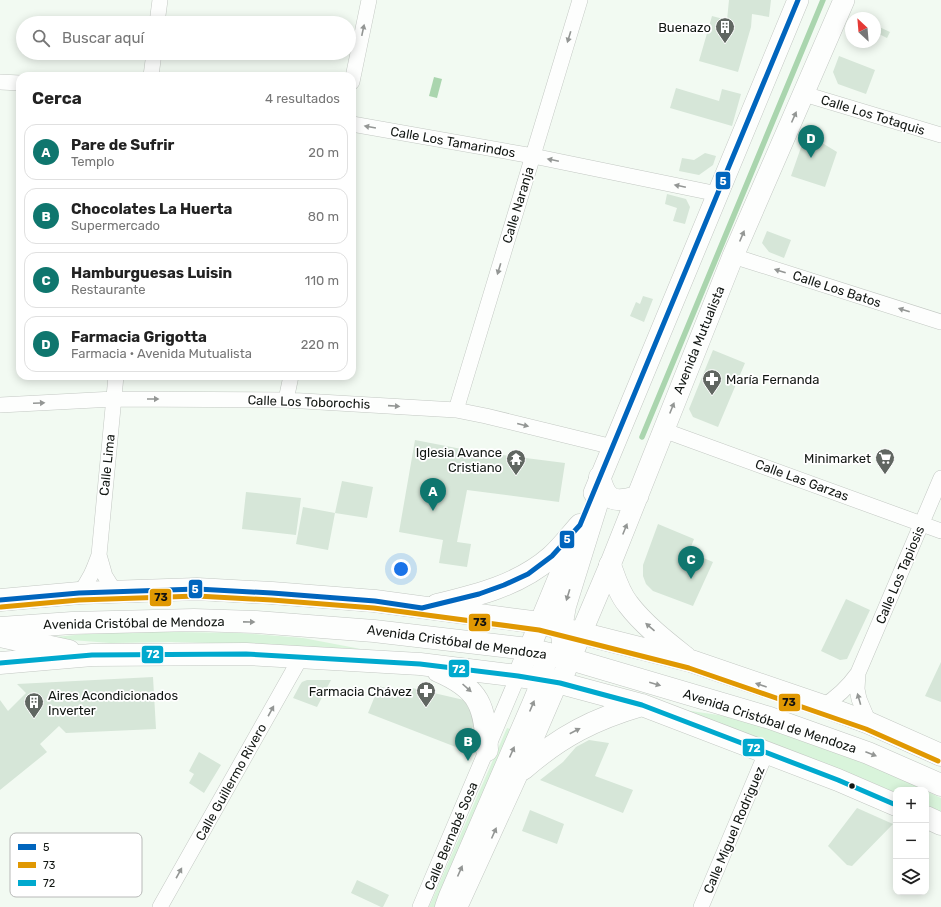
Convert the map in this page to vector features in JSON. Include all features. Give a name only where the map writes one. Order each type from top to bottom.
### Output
[{"type":"main road","points":[[518,676],[798,0]]},
{"type":"main road","name":"Avenida Mutualista","points":[[571,630],[610,566],[733,256],[844,0]]},
{"type":"main road","points":[[600,477],[602,487],[610,498],[625,500],[638,496]]},
{"type":"main road","points":[[600,477],[598,500],[565,606],[571,630],[562,637],[570,659],[584,676],[614,698]]},
{"type":"main road","points":[[422,608],[479,594],[504,586],[528,574],[552,556],[580,525]]},
{"type":"main road","points":[[610,566],[618,587],[628,604],[642,620],[671,646],[691,661]]},
{"type":"main road","name":"Avenida Cristóbal de Mendoza","points":[[0,600],[79,593],[197,589],[272,593],[367,601],[422,608],[534,635],[570,659],[770,718],[868,753],[941,786]]},
{"type":"main road","name":"Avenida Cristóbal de Mendoza","points":[[0,628],[80,622],[194,620],[256,622],[374,631],[534,635],[571,630],[691,661],[869,723],[941,755]]},
{"type":"main road","points":[[534,635],[551,681]]},
{"type":"main road","points":[[0,636],[92,655]]},
{"type":"main road","name":"Avenida Cristóbal de Mendoza","points":[[0,664],[92,655],[191,654],[302,656],[420,664],[551,681],[642,706],[838,780],[893,804]]},
{"type":"main road","points":[[446,907],[551,681],[570,659]]},
{"type":"main road","points":[[420,664],[452,677],[468,687],[482,709],[485,721],[487,750]]},
{"type":"main road","points":[[523,769],[542,752],[565,736],[609,716],[642,706]]},
{"type":"main road","points":[[929,819],[941,824]]},
{"type":"street","points":[[158,16],[160,0]]},
{"type":"street","points":[[354,72],[369,0]]},
{"type":"street","name":"Calle Naranja","points":[[456,410],[580,0]]},
{"type":"street","points":[[152,72],[153,60]]},
{"type":"street","points":[[0,82],[16,83]]},
{"type":"street","name":"Calle Los Totaquis","points":[[804,94],[941,135]]},
{"type":"street","name":"Calle Los Tamarindos","points":[[356,125],[533,156],[718,194]]},
{"type":"street","name":"Calle Los Batos","points":[[733,256],[941,322]]},
{"type":"street","name":"Calle Lima","points":[[79,593],[86,585],[99,555],[116,380]]},
{"type":"street","points":[[286,400],[289,380]]},
{"type":"street","name":"Calle Los Toborochis","points":[[0,405],[114,399],[286,400],[456,410],[613,446]]},
{"type":"street","name":"Calle Las Garzas","points":[[663,430],[941,531]]},
{"type":"street","name":"Calle Los Tapiosis","points":[[823,706],[848,687],[858,673],[941,478]]},
{"type":"street","name":"Calle Lima","points":[[99,555],[105,576],[114,592]]},
{"type":"street","name":"Calle Guillermo Rivero","points":[[160,907],[302,656]]},
{"type":"street","name":"Calle Los Tapiosis","points":[[858,673],[857,689],[859,699],[869,723]]},
{"type":"street","name":"Calle Bernabé Sosa","points":[[420,907],[518,676]]},
{"type":"street","points":[[460,907],[523,769],[551,681]]},
{"type":"street","name":"Calle Miguel Rodriguez","points":[[701,907],[766,753]]},
{"type":"shaded area","points":[[434,77],[442,79],[437,98],[429,96]]},
{"type":"shaded area","points":[[116,631],[240,633],[303,638],[361,649],[170,642],[110,643],[45,638]]},
{"type":"shaded area","points":[[684,710],[753,720],[881,766],[918,787],[893,787],[893,792],[859,777]]},
{"type":"shaded area","points":[[507,728],[516,731],[440,907],[429,907]]},
{"type":"shaded area","points":[[929,792],[941,798],[941,812],[929,806]]},
{"type":"building","name":"Buenazo","points":[[729,0],[771,0],[769,17],[752,14],[751,27],[738,72],[699,61],[712,16],[727,20]]},
{"type":"building","points":[[881,28],[890,32],[887,38],[881,35]]},
{"type":"building","points":[[839,56],[875,70],[866,94],[838,84],[833,72]]},
{"type":"building","points":[[676,88],[719,101],[722,89],[741,94],[732,126],[670,108]]},
{"type":"building","points":[[806,133],[837,152],[825,187],[791,176]]},
{"type":"building","points":[[705,153],[716,156],[713,165],[699,175],[679,171],[682,158],[694,160]]},
{"type":"building","points":[[667,194],[686,199],[690,207],[685,224],[673,221],[677,208],[665,204]]},
{"type":"building","points":[[767,231],[791,240],[784,258],[769,252],[762,243]]},
{"type":"building","points":[[643,296],[653,299],[644,322],[630,316],[636,302],[640,304]]},
{"type":"building","points":[[713,350],[745,363],[718,427],[693,417],[689,409]]},
{"type":"building","points":[[415,440],[472,451],[565,463],[559,502],[467,490],[457,542],[471,544],[467,567],[439,563],[443,540],[399,532]]},
{"type":"building","points":[[342,481],[373,487],[367,518],[335,513]]},
{"type":"building","points":[[246,492],[301,498],[296,535],[242,529]]},
{"type":"building","points":[[303,507],[335,513],[328,550],[296,544]]},
{"type":"building","points":[[658,524],[694,539],[689,552],[713,562],[693,606],[653,591],[646,584],[643,576],[643,565]]},
{"type":"building","points":[[846,599],[870,610],[847,659],[840,660],[821,651]]},
{"type":"building","points":[[941,662],[941,702],[925,696]]},
{"type":"building","points":[[153,677],[156,729],[66,733],[59,726],[40,744],[47,752],[0,790],[0,700],[8,711],[26,693],[17,684]]},
{"type":"building","points":[[307,680],[331,680],[317,707],[293,698],[302,682]]},
{"type":"building","points":[[379,686],[405,694],[408,687],[464,700],[476,721],[461,749],[368,713]]},
{"type":"building","points":[[589,740],[609,743],[595,776],[633,790],[623,813],[540,780],[563,762],[576,747]]},
{"type":"building","points":[[199,752],[221,765],[204,793],[189,783],[194,774],[189,771]]},
{"type":"building","points":[[857,808],[893,824],[852,866],[847,865],[828,846]]},
{"type":"building","points":[[530,810],[564,824],[557,844],[522,831]]},
{"type":"building","points":[[357,880],[389,895],[383,907],[351,893]]},
{"type":"waterway","points":[[642,437],[823,0]]},
{"type":"transit line","name":"5","points":[[0,600],[79,593],[197,589],[375,601],[422,608],[479,594],[504,585],[528,574],[552,556],[580,525],[798,0]]},
{"type":"transit line","name":"73","points":[[1,607],[79,600],[197,596],[374,608],[539,630],[689,668],[866,729],[938,761]]},
{"type":"transit line","name":"72","points":[[0,663],[92,655],[246,654],[420,664],[518,676],[560,683],[642,705],[838,780],[893,804]]},
{"type":"place","name":"Buenazo","points":[[725,44]]},
{"type":"place","name":"Farmacia Grigotta","points":[[811,158]]},
{"type":"place","name":"María Fernanda","points":[[712,396]]},
{"type":"place","name":"Minimarket","points":[[885,475]]},
{"type":"place","name":"Iglesia Avance Cristiano","points":[[516,476]]},
{"type":"place","name":"Pare de Sufrir","points":[[433,511]]},
{"type":"place","name":"Hamburguesas Luisin","points":[[691,579]]},
{"type":"place","name":"Farmacia Chávez","points":[[426,708]]},
{"type":"place","name":"Aires Acondicionados Inverter","points":[[34,719]]},
{"type":"place","name":"Chocolates La Huerta","points":[[468,761]]}]
